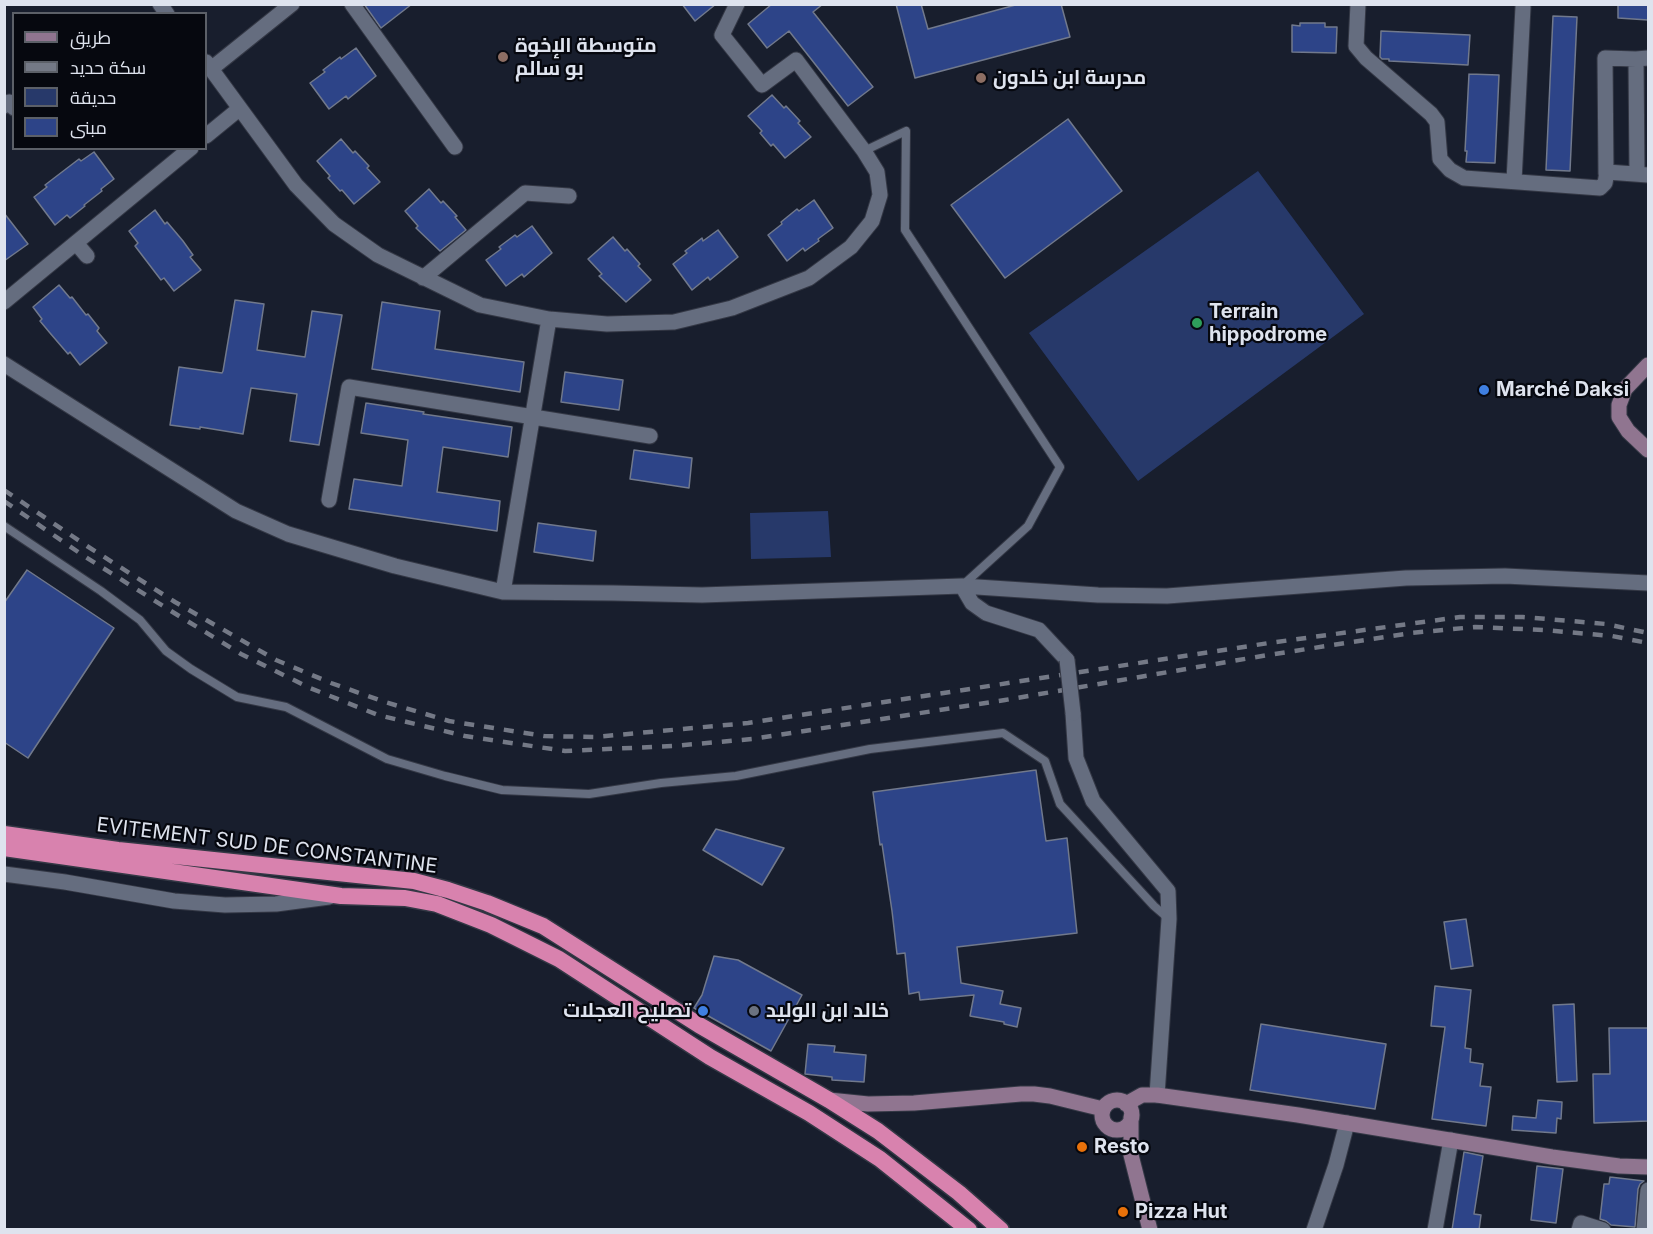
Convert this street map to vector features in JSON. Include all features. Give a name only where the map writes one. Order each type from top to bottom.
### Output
[{"type":"highway","name":"EVITEMENT SUD DE CONSTANTINE","points":[[4,834],[118,850],[414,881],[487,903],[543,926],[699,1025],[878,1131],[959,1193],[1001,1230]]},
{"type":"highway","name":"EVITEMENT SUD DE CONSTANTINE","points":[[4,848],[341,896],[405,898],[437,904],[491,925],[559,959],[710,1057],[808,1113],[880,1159],[969,1230]]},
{"type":"main road","points":[[1648,365],[1625,389],[1618,405],[1619,417],[1628,430],[1648,450]]},
{"type":"main road","points":[[829,1100],[868,1104],[914,1103],[1034,1094],[1103,1110]]},
{"type":"main road","points":[[1150,1230],[1131,1155],[1129,1110],[1142,1095],[1157,1095],[1347,1123],[1619,1166],[1648,1167]]},
{"type":"main road","points":[[1109,1127],[1117,1130],[1125,1127],[1130,1121],[1129,1110],[1119,1101],[1111,1101],[1105,1106],[1103,1119],[1109,1127],[1131,1155]]},
{"type":"street","points":[[292,4],[208,66],[296,185],[334,224],[378,255],[480,305],[549,319],[607,324],[674,322],[732,308],[809,278],[851,247],[872,221],[880,195],[877,172],[864,151],[796,60],[762,85],[722,35],[737,4]]},
{"type":"street","points":[[352,4],[454,147]]},
{"type":"street","points":[[1358,4],[1356,46],[1366,58],[1431,114],[1437,122],[1440,159],[1450,170],[1464,178],[1600,188],[1605,183],[1606,174],[1605,58],[1642,58],[1643,174],[1607,172],[1606,174]]},
{"type":"street","points":[[1514,181],[1523,7]]},
{"type":"street","points":[[207,135],[239,109]]},
{"type":"street","points":[[4,302],[189,150]]},
{"type":"street","points":[[423,278],[525,192],[569,196]]},
{"type":"street","points":[[76,243],[87,256]]},
{"type":"street","points":[[503,592],[549,319]]},
{"type":"street","points":[[4,364],[236,511],[288,534],[395,566],[503,592],[613,592],[702,596],[963,586],[1098,595],[1167,596],[1406,578],[1505,576],[1648,583]]},
{"type":"street","points":[[329,500],[350,387],[650,435]]},
{"type":"street","points":[[963,586],[972,603],[986,613],[1040,630],[1067,660],[1076,758],[1093,801],[1168,891],[1169,919],[1157,1095]]},
{"type":"street","points":[[4,874],[66,882],[174,901],[225,905],[276,904],[341,896]]},
{"type":"street","points":[[1314,1230],[1336,1165],[1347,1123]]},
{"type":"street","points":[[1435,1230],[1452,1140]]},
{"type":"street","points":[[1644,1230],[1648,1190]]},
{"type":"street","points":[[1579,1230],[1581,1223],[1603,1230]]},
{"type":"lane","points":[[864,151],[906,131],[905,230],[1060,467],[1028,526],[963,586]]},
{"type":"lane","points":[[4,526],[101,591],[140,620],[166,651],[237,698],[286,707],[387,759],[501,789],[589,794],[661,783],[736,776],[870,749],[1003,733],[1045,761],[1060,804],[1154,906],[1169,919]]},
{"type":"green space","name":"Terrain hippodrome","points":[[1258,171],[1364,314],[1138,481],[1029,333]]},
{"type":"green space","points":[[828,511],[831,557],[751,559],[750,513]]},
{"type":"building","points":[[364,4],[412,4],[381,28]]},
{"type":"building","points":[[682,4],[716,4],[695,21]]},
{"type":"building","points":[[772,4],[823,4],[813,12],[873,87],[848,106],[789,31],[767,48],[748,24]]},
{"type":"building","points":[[896,4],[921,4],[928,29],[1019,4],[1061,4],[1070,37],[915,78]]},
{"type":"building","points":[[1618,4],[1648,4],[1648,20],[1618,18]]},
{"type":"building","points":[[1553,16],[1577,17],[1570,171],[1546,170]]},
{"type":"building","points":[[1300,23],[1325,23],[1325,27],[1337,27],[1336,53],[1292,52],[1292,25],[1300,26]]},
{"type":"building","points":[[1381,31],[1470,35],[1468,65],[1382,59],[1380,57]]},
{"type":"building","points":[[356,48],[376,76],[348,99],[346,96],[329,109],[310,83],[340,57],[341,59]]},
{"type":"building","points":[[1469,74],[1499,75],[1495,163],[1466,162]]},
{"type":"building","points":[[772,95],[800,121],[798,123],[811,137],[785,158],[773,144],[771,146],[760,133],[762,131],[748,116]]},
{"type":"building","points":[[1068,119],[1122,191],[1005,278],[951,205]]},
{"type":"building","points":[[341,139],[369,166],[367,168],[380,182],[354,204],[328,178],[330,176],[317,161]]},
{"type":"building","points":[[94,152],[114,179],[70,218],[67,215],[55,225],[34,197],[47,187],[45,185],[79,159],[81,161]]},
{"type":"building","points":[[429,189],[457,216],[455,217],[466,230],[440,251],[416,228],[418,226],[405,211]]},
{"type":"building","points":[[814,200],[833,228],[818,239],[819,241],[805,251],[803,248],[787,261],[768,235],[797,209],[799,211]]},
{"type":"building","points":[[155,210],[165,224],[167,222],[183,241],[193,255],[190,257],[201,270],[174,291],[164,278],[161,280],[135,246],[138,243],[129,231]]},
{"type":"building","points":[[4,213],[28,244],[4,261]]},
{"type":"building","points":[[532,226],[552,253],[524,277],[522,274],[506,286],[486,260],[515,235],[517,237]]},
{"type":"building","points":[[718,230],[738,257],[710,280],[708,277],[692,290],[673,264],[702,238],[703,241]]},
{"type":"building","points":[[613,237],[625,251],[627,249],[651,280],[626,302],[599,276],[602,274],[588,259]]},
{"type":"building","points":[[59,285],[86,315],[88,314],[107,343],[80,365],[40,321],[42,319],[33,307]]},
{"type":"building","points":[[235,300],[264,304],[257,350],[305,357],[312,311],[342,315],[319,445],[290,441],[297,394],[251,388],[243,434],[170,425],[179,367],[222,373]]},
{"type":"building","points":[[382,302],[440,311],[435,349],[524,362],[520,392],[372,369]]},
{"type":"building","points":[[565,372],[623,380],[619,410],[561,402]]},
{"type":"building","points":[[366,403],[512,427],[508,457],[443,447],[437,492],[500,501],[497,531],[349,509],[354,479],[402,486],[408,440],[361,433]]},
{"type":"building","points":[[634,450],[692,458],[689,488],[630,479]]},
{"type":"building","points":[[538,523],[596,531],[593,561],[534,552]]},
{"type":"building","points":[[27,570],[114,628],[28,758],[4,742],[4,603]]},
{"type":"building","points":[[1036,770],[1046,841],[1067,838],[1077,933],[957,947],[961,983],[1003,991],[1000,1004],[1021,1008],[1017,1027],[1004,1024],[1004,1022],[970,1016],[974,995],[920,1000],[919,992],[909,994],[905,953],[897,954],[873,792]]},
{"type":"building","points":[[716,829],[784,848],[762,885],[703,850]]},
{"type":"building","points":[[1466,919],[1473,966],[1451,969],[1444,922]]},
{"type":"building","name":"خالد ابن الوليد","points":[[714,956],[738,960],[802,995],[771,1051],[694,1008],[702,995]]},
{"type":"building","points":[[1435,986],[1471,990],[1465,1048],[1471,1049],[1470,1062],[1483,1064],[1480,1086],[1491,1087],[1486,1126],[1432,1119],[1445,1027],[1431,1026]]},
{"type":"building","points":[[1574,1004],[1577,1081],[1557,1082],[1553,1005]]},
{"type":"building","points":[[1261,1024],[1386,1044],[1375,1109],[1250,1090]]},
{"type":"building","points":[[1609,1028],[1648,1028],[1648,1121],[1594,1123],[1593,1074],[1610,1074]]},
{"type":"building","points":[[808,1044],[835,1046],[834,1052],[866,1055],[864,1082],[832,1080],[832,1077],[805,1074]]},
{"type":"building","points":[[1538,1100],[1562,1102],[1561,1119],[1557,1118],[1556,1133],[1512,1130],[1513,1116],[1536,1118]]},
{"type":"building","points":[[1464,1152],[1483,1156],[1474,1214],[1481,1215],[1479,1230],[1452,1230]]},
{"type":"building","points":[[1537,1166],[1563,1169],[1556,1223],[1531,1220]]},
{"type":"building","points":[[1610,1177],[1644,1181],[1638,1189],[1635,1227],[1611,1225],[1600,1219],[1604,1184],[1609,1184]]},
{"type":"railway","points":[[4,490],[175,602],[276,660],[331,683],[449,721],[544,736],[595,737],[748,723],[1269,643],[1460,617],[1523,617],[1606,624],[1648,633]]},
{"type":"railway","points":[[4,501],[84,556],[241,654],[310,688],[378,715],[465,736],[565,751],[673,746],[752,739],[1411,633],[1475,627],[1612,636],[1648,643]]},
{"type":"place","name":"متوسطة الإخوة بو سالم","points":[[503,57]]},
{"type":"place","name":"مدرسة ابن خلدون","points":[[981,78]]},
{"type":"place","name":"Terrain hippodrome","points":[[1197,323]]},
{"type":"place","name":"Marché Daksi","points":[[1484,390]]},
{"type":"place","name":"تصليح العجلات","points":[[703,1011]]},
{"type":"place","name":"خالد ابن الوليد","points":[[754,1011]]},
{"type":"place","name":"Resto","points":[[1082,1147]]},
{"type":"place","name":"Pizza Hut","points":[[1123,1212]]}]
